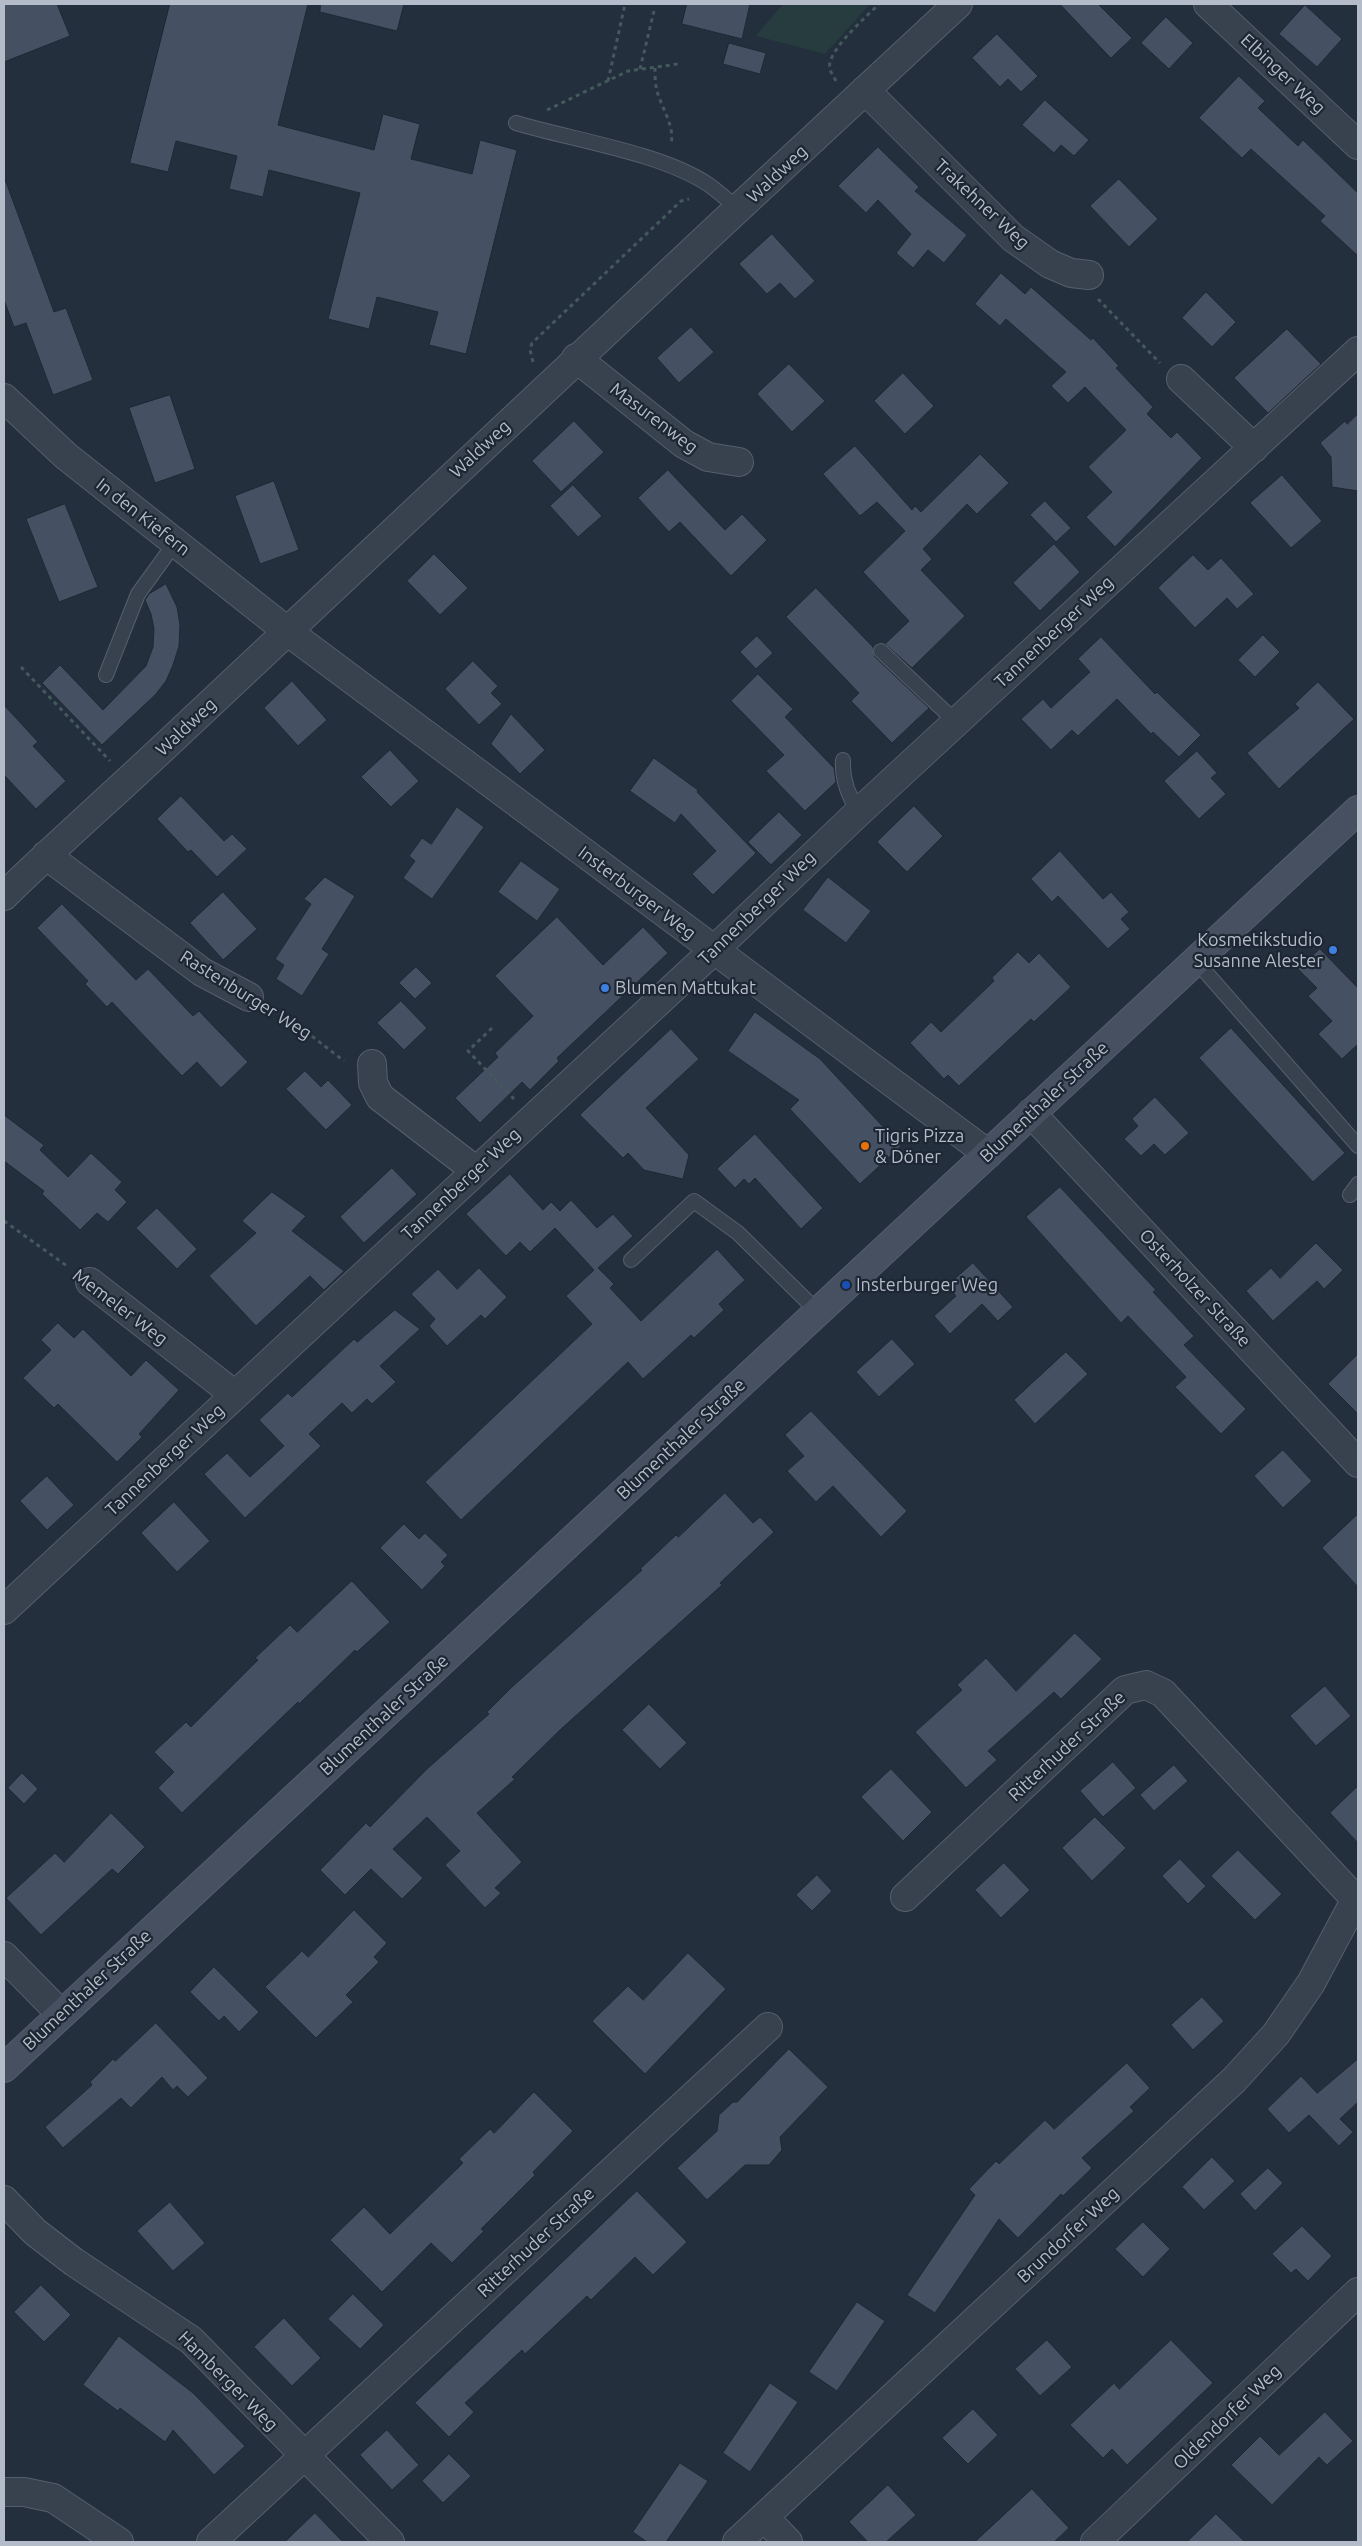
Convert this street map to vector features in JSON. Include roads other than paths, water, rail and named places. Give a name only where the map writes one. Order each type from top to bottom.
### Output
[{"type":"main road","name":"Blumenthaler Straße","points":[[4,2068],[1358,810]]},
{"type":"street","name":"Waldweg","points":[[4,896],[576,358],[958,4]]},
{"type":"street","name":"Elbinger Weg","points":[[1208,4],[1358,145]]},
{"type":"street","name":"Trakehner Weg","points":[[865,90],[1013,238],[1050,264],[1071,273],[1089,275]]},
{"type":"street","name":"Tannenberger Weg","points":[[4,1610],[475,1170],[714,950],[859,812],[1358,351]]},
{"type":"street","name":"Masurenweg","points":[[576,358],[684,444],[708,457],[739,462]]},
{"type":"street","points":[[1181,379],[1254,448]]},
{"type":"street","name":"In den Kiefern","points":[[4,398],[66,456],[287,631]]},
{"type":"street","name":"Insterburger Weg","points":[[287,631],[988,1154]]},
{"type":"street","name":"Rastenburger Weg","points":[[46,855],[202,972],[249,998]]},
{"type":"street","points":[[372,1073],[380,1097],[475,1170]]},
{"type":"street","name":"Osterholzer Straße","points":[[1031,1113],[1358,1463]]},
{"type":"street","name":"Memeler Weg","points":[[90,1282],[235,1395]]},
{"type":"street","name":"Ritterhuder Straße","points":[[905,1897],[1125,1690],[1146,1685],[1164,1693],[1357,1899]]},
{"type":"street","name":"Brundorfer Weg","points":[[737,2542],[1234,2080],[1276,2034],[1311,1983],[1357,1899]]},
{"type":"street","points":[[4,1956],[61,2014]]},
{"type":"street","name":"Ritterhuder Straße","points":[[211,2542],[768,2027]]},
{"type":"street","name":"Hamberger Weg","points":[[4,2200],[35,2232],[74,2262],[191,2340],[390,2542]]},
{"type":"street","name":"Oldendorfer Weg","points":[[1095,2542],[1358,2292]]},
{"type":"street","points":[[4,2492],[24,2492],[52,2498],[119,2542]]},
{"type":"street","points":[[764,2517],[788,2542]]},
{"type":"lane","points":[[516,124],[680,169],[709,185],[738,209]]},
{"type":"lane","points":[[106,675],[138,594],[175,543]]},
{"type":"lane","points":[[881,651],[956,722]]},
{"type":"lane","points":[[844,760],[844,782],[848,789],[848,797],[859,812]]},
{"type":"lane","points":[[1196,960],[1358,1146]]},
{"type":"lane","points":[[631,1260],[694,1200],[738,1233],[818,1312]]},
{"type":"place","name":"Kosmetikstudio Susanne Alester","points":[[1333,950]]},
{"type":"place","name":"Blumen Mattukat","points":[[605,988]]},
{"type":"place","name":"Tigris Pizza & Döner","points":[[865,1146]]},
{"type":"place","name":"Insterburger Weg","points":[[846,1285]]}]
